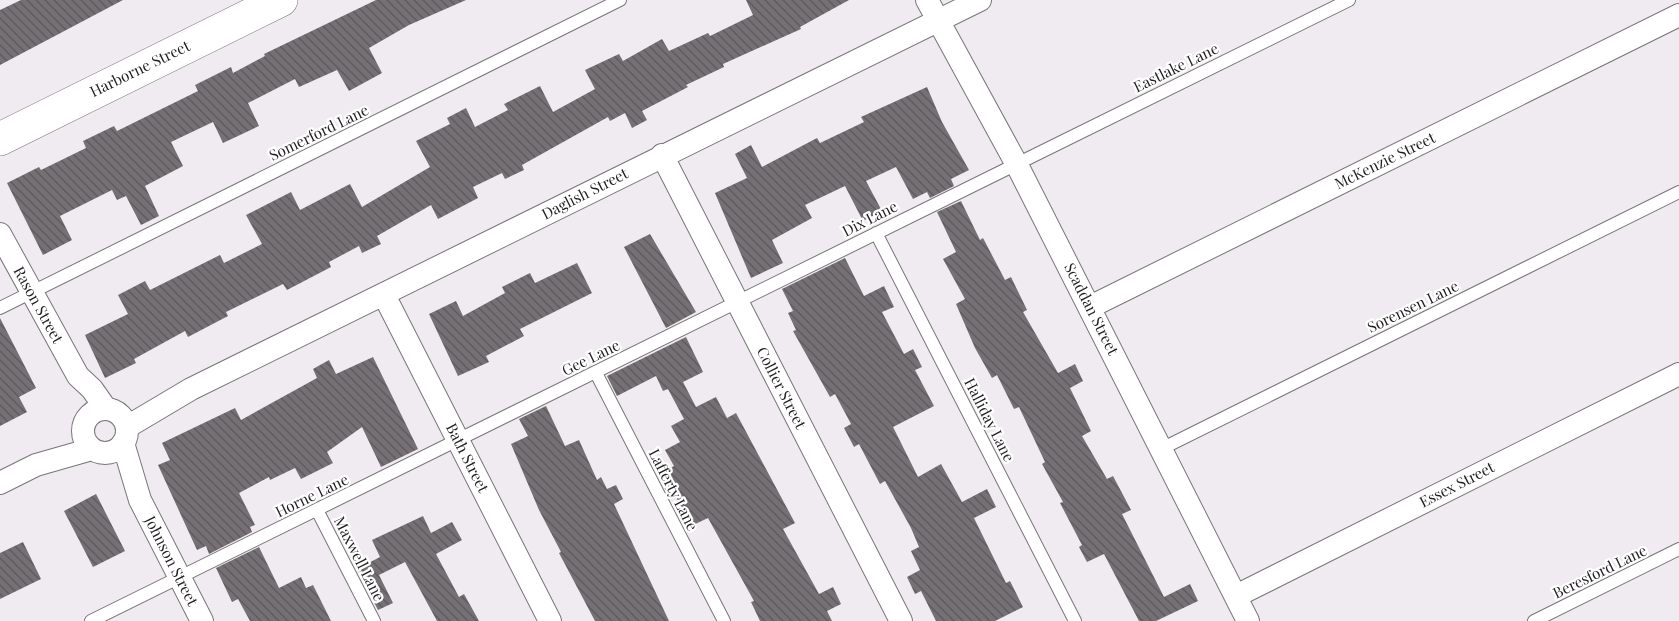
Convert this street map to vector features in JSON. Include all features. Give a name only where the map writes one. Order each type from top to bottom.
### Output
[{"type":"main road","name":"Harborne Street","points":[[0,118],[237,0]]},
{"type":"main road","name":"Harborne Street","points":[[0,139],[281,0]]},
{"type":"street","name":"Scaddan Street","points":[[927,0],[1016,163],[1248,621]]},
{"type":"street","name":"Daglish Street","points":[[0,483],[159,395],[191,388],[980,0]]},
{"type":"street","name":"McKenzie Street","points":[[1090,307],[1679,15]]},
{"type":"street","name":"Collier Street","points":[[662,155],[901,621]]},
{"type":"street","name":"Rason Street","points":[[0,234],[30,293],[78,376],[81,396],[107,422]]},
{"type":"street","name":"Bath Street","points":[[384,294],[550,621]]},
{"type":"street","name":"Essex Street","points":[[1236,596],[1679,374]]},
{"type":"street","name":"Daglish Street","points":[[36,465],[98,451],[114,451],[107,422]]},
{"type":"street","name":"Johnson Street","points":[[140,500],[98,451],[85,440],[107,422],[140,500],[202,621]]},
{"type":"lane","name":"Somerford Lane","points":[[0,308],[620,0]]},
{"type":"lane","name":"Eastlake Lane","points":[[1016,163],[1349,0]]},
{"type":"lane","name":"Dix Lane","points":[[737,303],[1016,163]]},
{"type":"lane","name":"Sorensen Lane","points":[[1161,449],[1679,192]]},
{"type":"lane","name":"Halliday Lane","points":[[876,233],[1075,621]]},
{"type":"lane","name":"Gee Lane","points":[[458,441],[737,303]]},
{"type":"lane","name":"Lafferty Lane","points":[[596,373],[724,621]]},
{"type":"lane","name":"Horne Lane","points":[[91,621],[458,441]]},
{"type":"lane","name":"Maxwell Lane","points":[[317,510],[374,621]]},
{"type":"lane","name":"Beresford Lane","points":[[1534,621],[1679,549]]},
{"type":"building","points":[[21,0],[123,0],[0,65],[0,10]]},
{"type":"building","points":[[376,0],[466,0],[409,25],[369,48],[382,73],[349,91],[337,70],[299,87],[295,79],[248,103],[259,126],[223,143],[213,122],[171,142],[183,166],[145,186],[159,216],[141,225],[126,196],[117,200],[112,190],[60,216],[72,240],[43,255],[7,183],[39,167],[41,170],[86,148],[83,141],[114,126],[117,131],[198,91],[195,85],[231,67],[233,73],[265,56],[264,54]]},
{"type":"building","points":[[746,0],[849,0],[800,27],[801,29],[723,64],[724,67],[686,85],[688,87],[642,111],[647,120],[632,128],[625,113],[610,121],[608,117],[522,165],[524,170],[505,179],[502,173],[473,187],[478,198],[438,219],[431,205],[377,236],[381,244],[362,253],[359,246],[329,262],[331,267],[287,290],[283,284],[226,312],[228,316],[188,337],[185,331],[134,359],[136,363],[105,378],[85,335],[128,314],[118,295],[145,281],[150,290],[220,255],[224,263],[262,244],[246,215],[291,192],[300,210],[350,184],[362,207],[430,167],[416,141],[450,124],[447,118],[466,108],[475,127],[508,110],[504,104],[540,86],[553,112],[595,89],[585,70],[619,54],[623,61],[662,39],[669,51],[708,33],[710,36],[753,15]]},
{"type":"building","points":[[927,87],[942,122],[969,170],[951,179],[954,186],[930,198],[927,192],[913,199],[896,167],[866,181],[882,211],[863,221],[845,186],[805,205],[812,218],[772,240],[783,263],[751,278],[715,193],[747,178],[735,154],[751,145],[762,167],[817,138],[820,143],[864,122],[861,117]]},
{"type":"building","points":[[961,201],[980,240],[983,238],[1005,280],[1011,277],[1027,310],[1023,312],[1058,373],[1075,364],[1083,381],[1070,388],[1091,431],[1082,436],[1107,479],[1113,476],[1131,510],[1122,514],[1164,597],[1190,584],[1198,601],[1156,621],[1139,621],[1104,554],[1087,562],[1079,547],[1082,545],[1060,503],[1063,502],[1042,464],[1045,462],[1019,407],[1014,409],[997,375],[992,378],[975,348],[956,304],[965,299],[943,259],[956,252],[937,212]]},
{"type":"building","points":[[650,234],[696,312],[666,328],[624,247]]},
{"type":"building","points":[[845,258],[864,296],[884,286],[894,307],[882,312],[904,354],[913,349],[922,367],[915,370],[934,406],[893,427],[918,477],[941,464],[962,502],[987,489],[996,507],[974,518],[1006,583],[1010,581],[1023,607],[995,621],[936,621],[921,591],[915,594],[907,577],[920,570],[911,551],[919,547],[911,528],[885,481],[880,484],[859,444],[854,447],[844,428],[851,424],[835,394],[830,397],[793,331],[796,330],[788,313],[793,311],[782,289]]},
{"type":"building","points":[[577,263],[592,293],[520,329],[524,336],[486,356],[489,362],[458,376],[429,314],[456,301],[463,316],[505,293],[502,287],[530,273],[535,283]]},
{"type":"building","points":[[0,318],[36,388],[19,397],[27,412],[0,426]]},
{"type":"building","points":[[686,337],[703,372],[683,382],[696,407],[716,397],[727,418],[736,413],[795,523],[783,529],[819,594],[833,587],[841,604],[827,611],[832,621],[760,621],[751,602],[754,601],[708,518],[691,526],[672,489],[666,491],[658,475],[674,466],[665,450],[680,442],[671,426],[684,419],[668,389],[663,391],[656,376],[617,396],[607,376]]},
{"type":"building","points":[[373,357],[418,449],[381,467],[362,427],[327,452],[333,463],[301,479],[295,468],[270,480],[269,477],[239,493],[255,525],[250,527],[252,532],[209,554],[206,546],[197,550],[158,465],[170,460],[162,443],[235,408],[241,420],[317,378],[313,369],[329,360],[336,374]]},
{"type":"building","points":[[546,406],[565,446],[579,440],[597,480],[601,477],[607,489],[616,485],[623,499],[614,504],[669,621],[595,621],[559,553],[561,552],[539,510],[511,444],[528,436],[519,419]]},
{"type":"building","points":[[96,494],[125,551],[93,567],[64,511]]},
{"type":"building","points":[[423,516],[431,533],[452,522],[462,540],[436,554],[459,597],[464,594],[479,621],[437,621],[405,562],[379,575],[393,603],[378,610],[357,569],[380,557],[372,540]]},
{"type":"building","points":[[23,542],[41,579],[0,599],[0,553]]},
{"type":"building","points":[[259,547],[279,588],[301,577],[306,588],[313,585],[331,621],[250,621],[238,599],[232,602],[216,568]]}]
